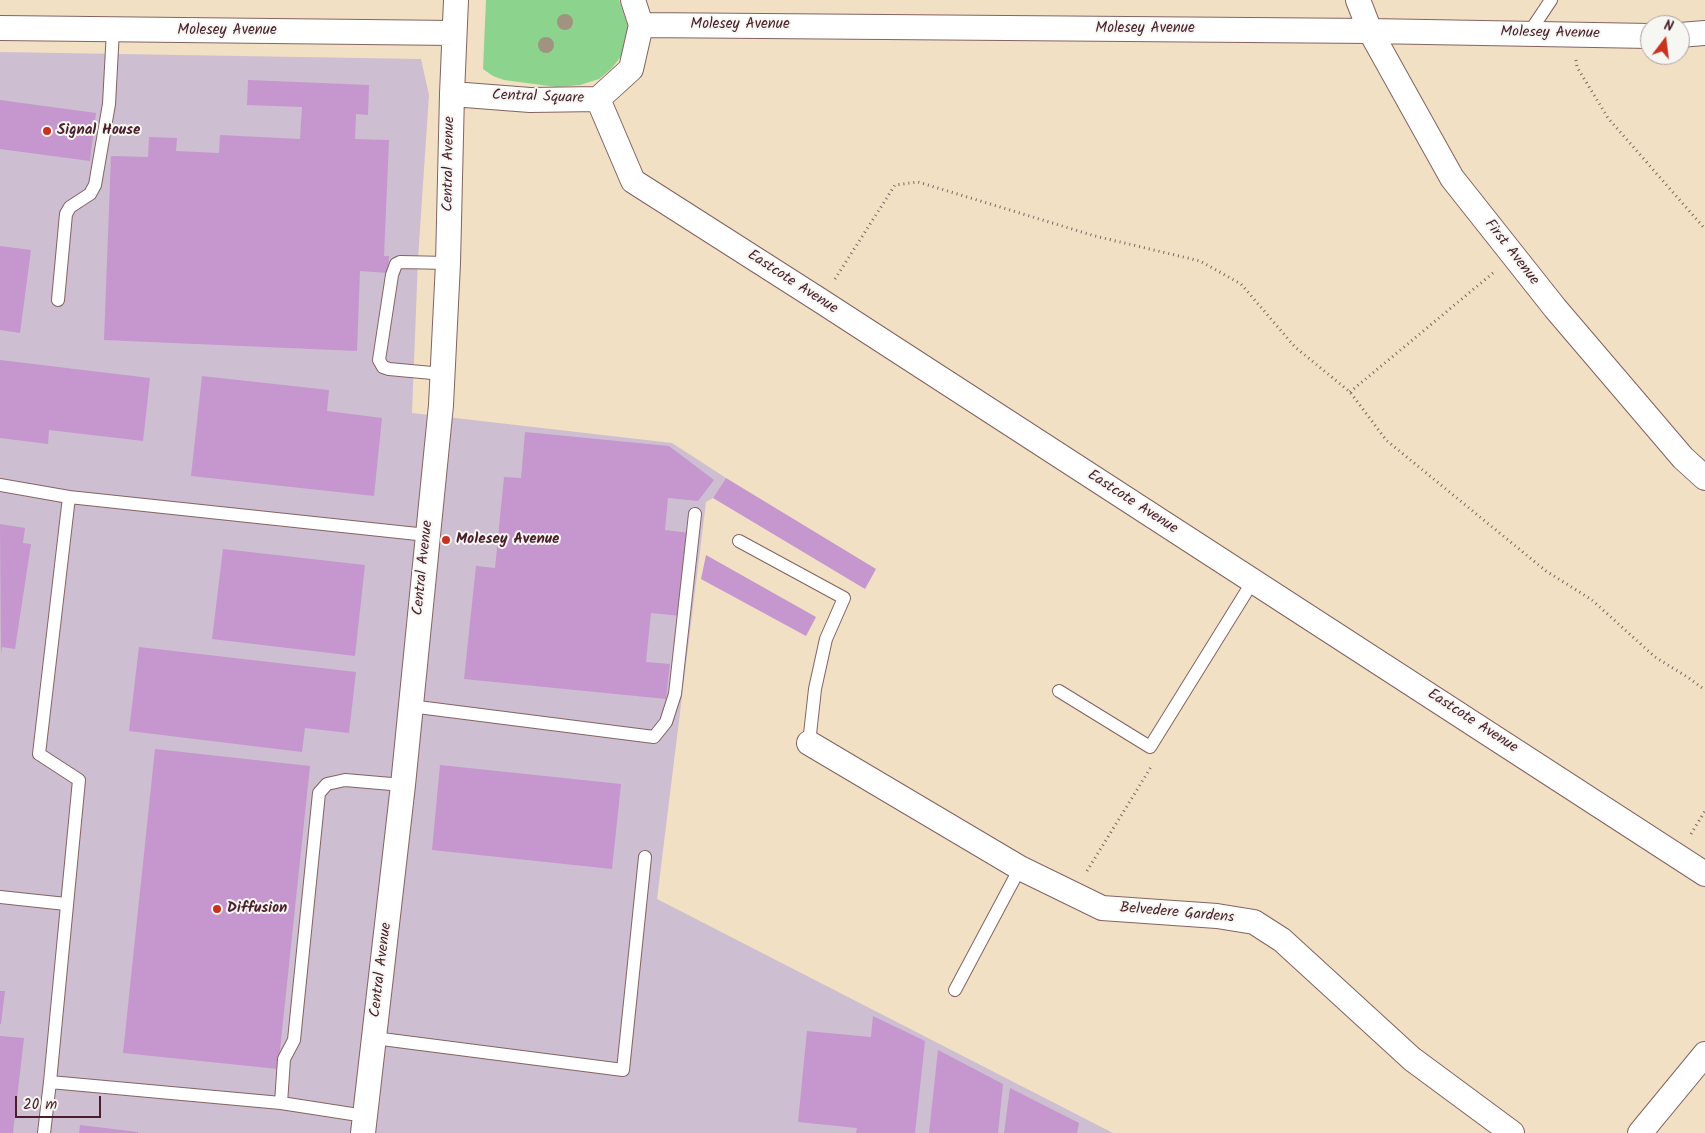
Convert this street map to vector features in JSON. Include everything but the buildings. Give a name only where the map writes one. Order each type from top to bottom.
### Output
[{"type":"street","name":"Central Avenue","points":[[364,1124],[403,785],[443,374],[456,0]]},
{"type":"street","points":[[633,0],[641,24]]},
{"type":"street","name":"First Avenue","points":[[1358,0],[1370,31],[1452,178],[1555,308],[1683,458],[1705,478]]},
{"type":"street","name":"Molesey Avenue","points":[[641,24],[1370,31],[1640,36]]},
{"type":"street","name":"Central Square","points":[[452,94],[530,100],[598,100],[631,69],[641,24]]},
{"type":"street","name":"Molesey Avenue","points":[[0,28],[454,33]]},
{"type":"street","points":[[1690,34],[1705,33]]},
{"type":"street","name":"Eastcote Avenue","points":[[598,100],[632,181],[821,301],[1705,874]]},
{"type":"street","name":"Belvedere Gardens","points":[[809,743],[1020,868],[1102,908],[1217,916],[1254,922],[1282,940],[1412,1059],[1512,1133]]},
{"type":"street","points":[[1640,1133],[1705,1054]]},
{"type":"lane","points":[[1529,34],[1551,0]]},
{"type":"lane","points":[[58,300],[66,214],[70,207],[90,194],[95,185],[109,104],[113,30]]},
{"type":"lane","points":[[443,374],[389,369],[383,367],[379,360],[392,275],[396,264],[400,262],[448,263]]},
{"type":"lane","points":[[0,485],[69,497],[427,535]]},
{"type":"lane","points":[[44,1133],[79,780],[39,754],[69,497]]},
{"type":"lane","points":[[410,706],[654,737],[666,722],[675,694],[696,514]]},
{"type":"lane","points":[[739,540],[844,598],[826,639],[815,688],[809,743]]},
{"type":"lane","points":[[1058,691],[1150,747],[1253,581]]},
{"type":"lane","points":[[281,1103],[284,1059],[294,1040],[319,793],[328,784],[345,780],[403,785]]},
{"type":"lane","points":[[374,1038],[623,1070],[645,857]]},
{"type":"lane","points":[[955,990],[1020,868]]},
{"type":"lane","points":[[0,897],[66,904]]},
{"type":"lane","points":[[50,1082],[281,1103],[364,1124]]},
{"type":"path","points":[[1571,34],[1577,67],[1608,118],[1705,229]]},
{"type":"path","points":[[821,301],[895,185],[918,182],[1095,236],[1200,261],[1241,284],[1295,347],[1350,392],[1386,440],[1546,571],[1592,600],[1655,657],[1705,690]]},
{"type":"path","points":[[1350,392],[1514,256]]},
{"type":"path","points":[[1072,895],[1160,753],[1150,747]]},
{"type":"shaded area","points":[[0,52],[421,59],[429,95],[418,259],[412,413],[672,443],[726,478],[713,498],[706,502],[657,899],[1113,1133],[0,1133]]},
{"type":"green space","points":[[486,0],[619,0],[629,29],[622,55],[612,68],[599,79],[580,85],[557,87],[504,80],[493,76],[483,69]]},
{"type":"place","name":"Signal House","points":[[47,131]]},
{"type":"place","name":"Molesey Avenue","points":[[446,540]]},
{"type":"place","name":"Diffusion","points":[[217,909]]}]
